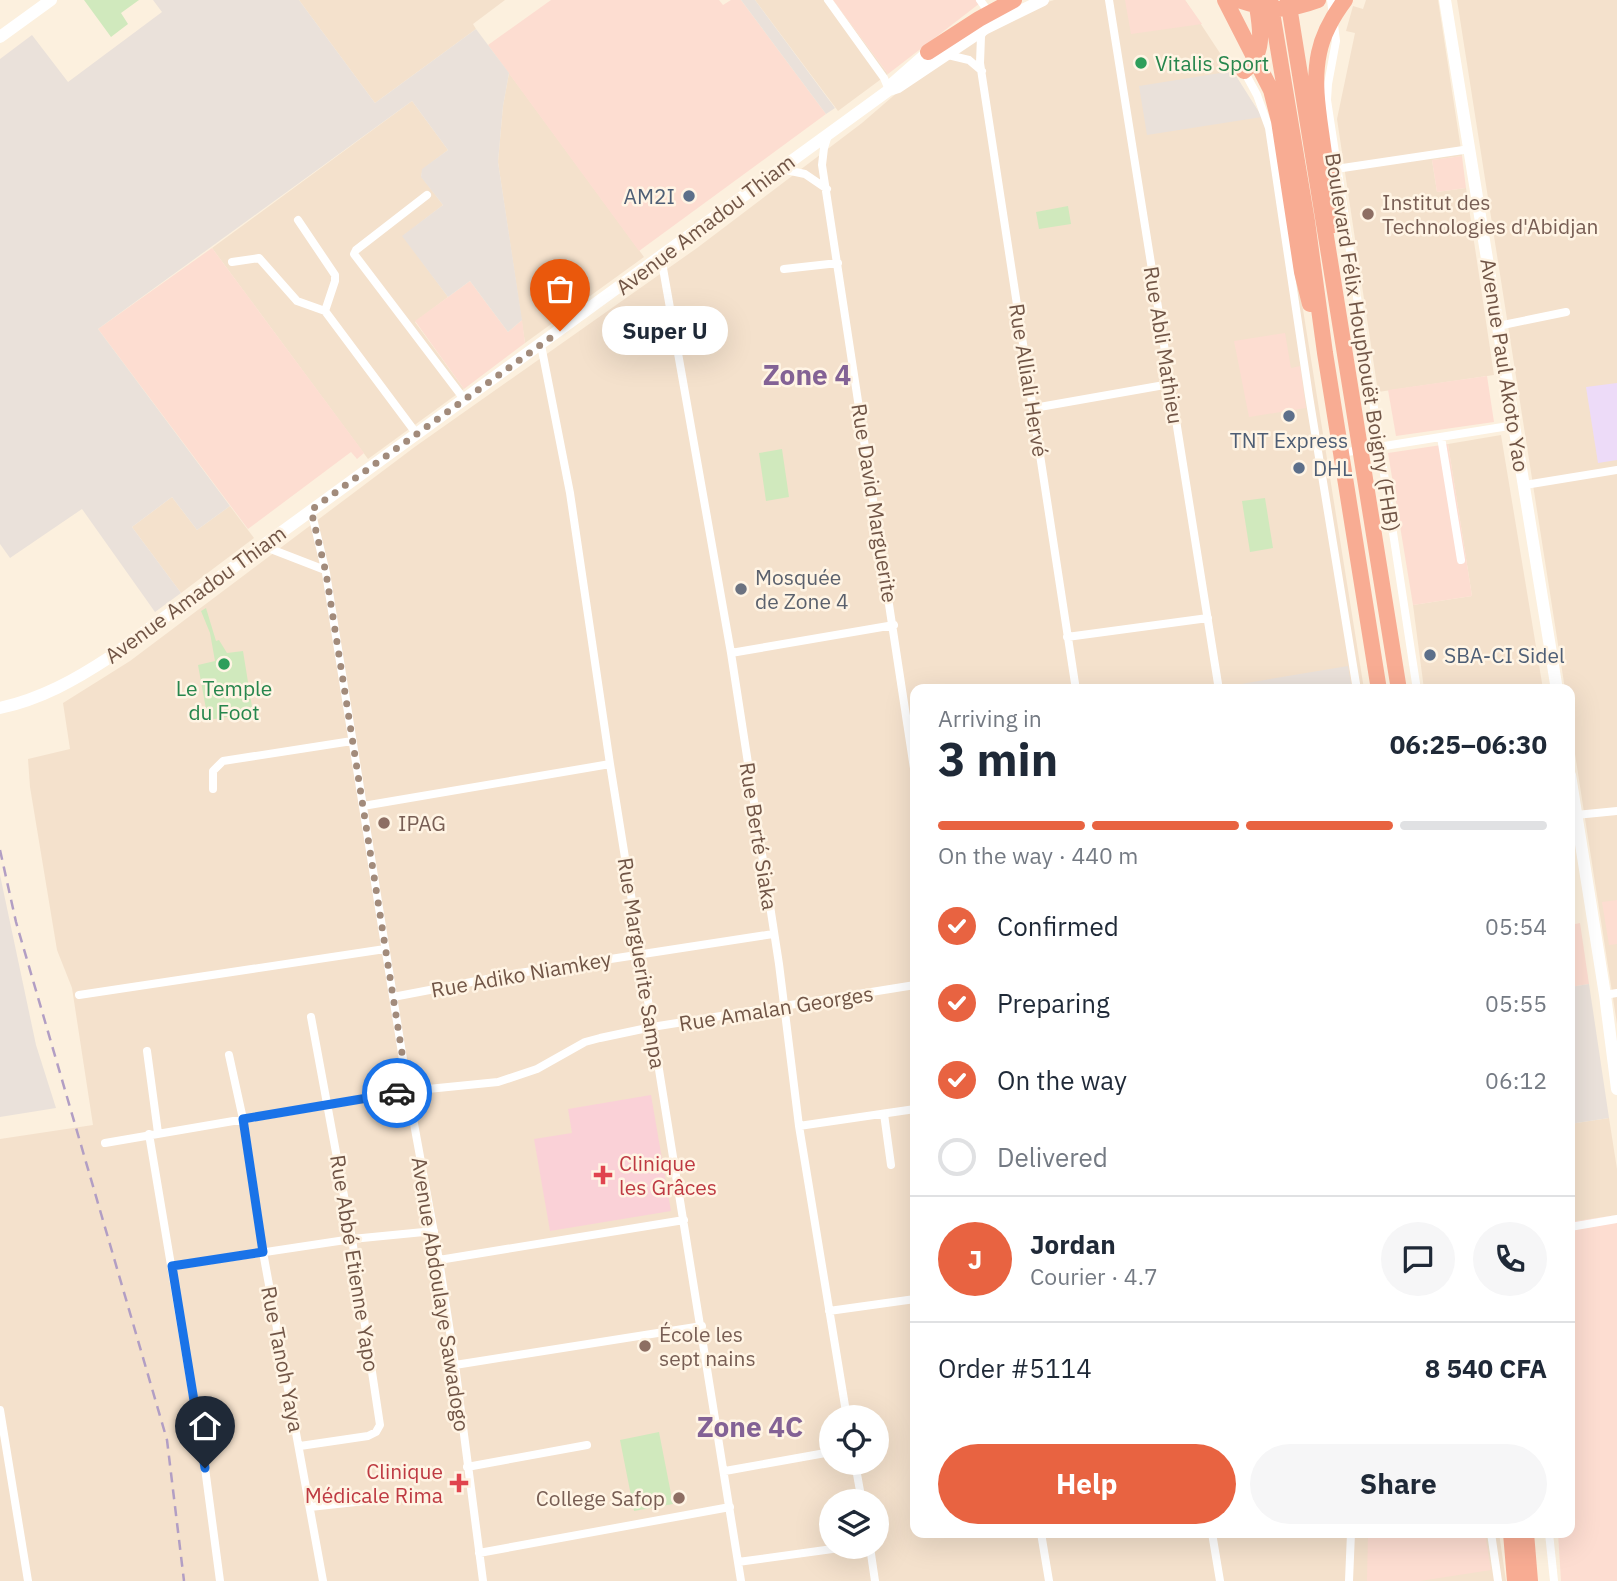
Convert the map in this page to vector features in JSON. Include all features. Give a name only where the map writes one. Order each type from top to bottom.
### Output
[{"type":"highway","points":[[1225,0],[1271,90],[1279,121],[1304,284],[1325,353]]},
{"type":"highway","points":[[1238,0],[1264,9],[1279,10],[1292,9],[1318,0]]},
{"type":"highway","points":[[1244,71],[1257,57],[1260,47],[1256,0]]},
{"type":"highway","name":"Boulevard Félix Houphouët Boigny (FHB)","points":[[1270,0],[1307,220],[1377,684]]},
{"type":"highway","name":"Boulevard Félix Houphouët Boigny (FHB)","points":[[1288,0],[1398,684]]},
{"type":"highway","points":[[1345,0],[1330,21],[1323,37],[1318,54],[1316,94],[1341,279],[1352,408]]},
{"type":"highway","points":[[935,54],[955,33],[1005,2]]},
{"type":"highway","points":[[1511,1538],[1515,1581]]},
{"type":"highway","points":[[1526,1538],[1530,1581]]},
{"type":"main road","points":[[0,37],[51,0]]},
{"type":"main road","name":"Avenue Amadou Thiam","points":[[0,708],[42,695],[78,677],[185,604],[778,169],[890,90],[895,80],[935,54],[1043,0]]},
{"type":"main road","name":"Avenue Paul Akoto Yao","points":[[1445,0],[1555,684]]},
{"type":"main road","name":"Avenue Amadou Thiam","points":[[935,54],[956,27],[983,4],[1005,2]]},
{"type":"main road","points":[[1575,808],[1611,994],[1617,1089]]},
{"type":"street","points":[[828,0],[890,90]]},
{"type":"street","name":"Rue Abli Mathieu","points":[[1109,0],[1218,684]]},
{"type":"street","points":[[1331,0],[1336,41],[1327,100],[1416,684]]},
{"type":"street","name":"Rue Alliali Hervé","points":[[986,28],[981,36],[980,63],[1075,684]]},
{"type":"street","points":[[935,54],[960,57],[982,71]]},
{"type":"street","points":[[1244,71],[1263,109],[1269,128],[1356,684]]},
{"type":"street","name":"Rue David Marguerite","points":[[829,133],[822,165],[910,739]]},
{"type":"street","points":[[1336,169],[1470,149]]},
{"type":"street","points":[[778,169],[805,174],[827,189]]},
{"type":"street","points":[[427,195],[354,254],[355,259],[464,399]]},
{"type":"street","points":[[298,220],[335,275],[325,311]]},
{"type":"street","name":"Rue Berté Siaka","points":[[661,257],[731,653],[785,1008],[799,1126],[845,1405]]},
{"type":"street","points":[[232,262],[259,258],[297,300],[325,311],[416,433]]},
{"type":"street","points":[[784,269],[838,263]]},
{"type":"street","points":[[1499,326],[1566,313]]},
{"type":"street","name":"Rue Marguerite Sampa","points":[[541,345],[570,493],[610,764],[741,1581]]},
{"type":"street","points":[[1034,408],[1170,384]]},
{"type":"street","points":[[1341,453],[1515,425]]},
{"type":"street","points":[[1441,437],[1461,560]]},
{"type":"street","points":[[1525,485],[1617,470]]},
{"type":"street","name":"Avenue Abdoulaye Sawadogo","points":[[311,510],[325,570],[408,1091],[439,1260],[483,1581]]},
{"type":"street","points":[[263,546],[325,570]]},
{"type":"street","points":[[1067,637],[1208,618]]},
{"type":"street","points":[[731,653],[894,625]]},
{"type":"street","points":[[213,789],[213,771],[223,761],[352,741]]},
{"type":"street","points":[[363,806],[610,764]]},
{"type":"street","points":[[1576,815],[1617,811]]},
{"type":"street","name":"Rue Adiko Niamkey","points":[[393,998],[513,974],[773,933]]},
{"type":"street","points":[[79,995],[385,949]]},
{"type":"street","name":"Rue Amalan Georges","points":[[105,1143],[408,1091],[498,1082],[537,1069],[586,1042],[652,1027],[785,1008],[910,986]]},
{"type":"street","name":"Rue Abbé Etienne Yapo","points":[[300,1446],[368,1436],[376,1432],[380,1425],[352,1239],[311,1017]]},
{"type":"street","points":[[147,1051],[154,1134],[172,1266],[205,1468],[220,1581]]},
{"type":"street","name":"Rue Tanoh Yaya","points":[[229,1055],[243,1119],[263,1252],[323,1581]]},
{"type":"street","points":[[799,1126],[910,1110]]},
{"type":"street","points":[[884,1114],[891,1165]]},
{"type":"street","points":[[1575,1226],[1617,1219]]},
{"type":"street","points":[[439,1260],[684,1220]]},
{"type":"street","points":[[172,1266],[352,1239],[433,1231]]},
{"type":"street","points":[[829,1311],[910,1300]]},
{"type":"street","points":[[455,1365],[702,1326]]},
{"type":"street","points":[[0,1410],[28,1581]]},
{"type":"street","points":[[467,1467],[587,1445]]},
{"type":"street","points":[[724,1471],[819,1454]]},
{"type":"street","points":[[310,1507],[383,1499]]},
{"type":"street","points":[[479,1553],[730,1507]]},
{"type":"street","points":[[1042,1538],[1049,1581]]},
{"type":"street","points":[[1213,1538],[1220,1581]]},
{"type":"street","points":[[1349,1581],[1351,1538]]},
{"type":"street","points":[[1492,1538],[1498,1581]]},
{"type":"street","points":[[1549,1538],[1553,1581]]},
{"type":"street","points":[[738,1562],[819,1551]]},
{"type":"street","points":[[872,1559],[875,1581]]},
{"type":"shaded area","points":[[153,0],[299,0],[375,103],[476,29],[509,73],[498,162],[522,320],[508,332],[470,281],[448,297],[402,236],[443,205],[421,177],[422,169],[448,150],[412,101],[98,329],[230,506],[197,530],[172,497],[132,527],[181,593],[155,612],[82,509],[10,558],[0,544],[0,59],[32,35],[68,82],[162,12]]},
{"type":"shaded area","points":[[299,0],[505,0],[473,24],[476,29],[375,103]]},
{"type":"shaded area","points":[[551,0],[719,0],[723,5],[731,0],[741,0],[826,114],[639,251],[488,45]]},
{"type":"shaded area","points":[[741,0],[755,0],[835,108],[826,114]]},
{"type":"shaded area","points":[[755,0],[833,0],[888,74],[838,111]]},
{"type":"shaded area","points":[[833,0],[984,0],[888,74]]},
{"type":"shaded area","points":[[1054,0],[1185,0],[1262,117],[1274,129],[1363,684],[910,684],[910,1538],[1500,1538],[1506,1581],[0,1581],[0,1139],[93,1125],[72,988],[57,950],[30,787],[28,759],[70,749],[63,703],[130,661],[416,446],[697,248],[862,123],[899,91],[999,18]]},
{"type":"shaded area","points":[[1125,0],[1185,0],[1202,24],[1131,34]]},
{"type":"shaded area","points":[[1366,0],[1438,0],[1462,156],[1432,160],[1437,192],[1466,188],[1494,375],[1378,392],[1337,119],[1355,33],[1346,31],[1353,6],[1363,9]]},
{"type":"shaded area","points":[[1457,0],[1617,0],[1617,1024],[1575,754],[1575,684],[1564,684]]},
{"type":"shaded area","points":[[1233,71],[1262,117],[1147,135],[1139,86]]},
{"type":"shaded area","points":[[509,73],[644,257],[525,343],[498,162]]},
{"type":"shaded area","points":[[412,101],[448,150],[423,169],[421,176],[443,205],[403,236],[448,297],[415,322],[464,389],[368,459],[212,248]]},
{"type":"shaded area","points":[[1462,156],[1466,188],[1437,192],[1432,160]]},
{"type":"shaded area","points":[[212,248],[364,453],[357,459],[351,452],[248,529],[98,329]]},
{"type":"shaded area","points":[[470,281],[508,332],[522,320],[525,343],[464,389],[415,321]]},
{"type":"shaded area","points":[[1285,333],[1291,368],[1300,366],[1306,408],[1249,417],[1234,341]]},
{"type":"shaded area","points":[[1487,376],[1494,422],[1396,436],[1388,390]]},
{"type":"shaded area","points":[[1617,383],[1617,460],[1598,463],[1586,387]]},
{"type":"shaded area","points":[[1501,435],[1542,684],[1423,684],[1413,605],[1472,596],[1448,444]]},
{"type":"shaded area","points":[[1448,444],[1472,596],[1413,605],[1388,453]]},
{"type":"shaded area","points":[[172,497],[197,530],[230,506],[254,538],[181,593],[132,527]]},
{"type":"shaded area","points":[[1348,666],[1351,684],[1241,684]]},
{"type":"shaded area","points":[[0,875],[36,1045],[56,1108],[0,1117]]},
{"type":"shaded area","points":[[1617,900],[1617,944],[1609,945],[1602,902]]},
{"type":"shaded area","points":[[1580,923],[1589,984],[1575,986],[1575,924]]},
{"type":"shaded area","points":[[1589,984],[1609,1118],[1575,1123],[1575,986]]},
{"type":"shaded area","name":"Clinique les Grâces","points":[[651,1095],[671,1211],[550,1231],[534,1139],[572,1133],[568,1109]]},
{"type":"shaded area","points":[[1609,1118],[1617,1169],[1617,1215],[1575,1221],[1575,1123]]},
{"type":"shaded area","points":[[1617,1215],[1617,1581],[1561,1581],[1558,1538],[1575,1538],[1575,1221]]},
{"type":"shaded area","points":[[1368,1538],[1486,1538],[1491,1570],[1420,1581],[1367,1581]]},
{"type":"green space","points":[[84,0],[139,0],[121,13],[128,24],[111,37]]},
{"type":"green space","points":[[1068,206],[1071,224],[1039,229],[1036,212]]},
{"type":"green space","points":[[782,449],[789,497],[766,501],[759,453]]},
{"type":"green space","points":[[1265,498],[1273,548],[1250,552],[1242,501]]},
{"type":"green space","name":"Le Temple du Foot","points":[[206,608],[216,641],[219,640],[227,653],[243,651],[253,713],[208,720],[198,665],[215,661],[210,633],[201,611]]},
{"type":"green space","points":[[659,1432],[673,1504],[634,1511],[620,1440]]},
{"type":"railway","points":[[0,850],[16,922],[167,1440],[184,1581]]},
{"type":"way so far","points":[[397,1093],[408,1091],[326,573],[311,510],[560,331]]},
{"type":"place","name":"Vitalis Sport","points":[[1141,63]]},
{"type":"place","name":"AM2I","points":[[689,196]]},
{"type":"place","name":"Institut des Technologies d'Abidjan","points":[[1368,214]]},
{"type":"place","name":"Super U","points":[[560,331]]},
{"type":"place","name":"TNT Express","points":[[1289,416]]},
{"type":"place","name":"DHL","points":[[1299,468]]},
{"type":"place","name":"Mosquée de Zone 4","points":[[741,589]]},
{"type":"place","name":"SBA-CI Sidel","points":[[1430,655]]},
{"type":"place","name":"Le Temple du Foot","points":[[224,664]]},
{"type":"place","name":"IPAG","points":[[384,823]]},
{"type":"place","name":"Clinique les Grâces","points":[[603,1175]]},
{"type":"place","name":"École les sept nains","points":[[645,1346]]},
{"type":"place","name":"Clinique Médicale Rima","points":[[459,1483]]},
{"type":"place","name":"College Safop","points":[[679,1498]]},
{"type":"district","name":"Zone 4","points":[[807,374]]},
{"type":"district","name":"Zone 4C","points":[[750,1426]]},
{"type":"route","points":[[205,1468],[172,1266],[263,1252],[243,1119],[397,1093]]}]
